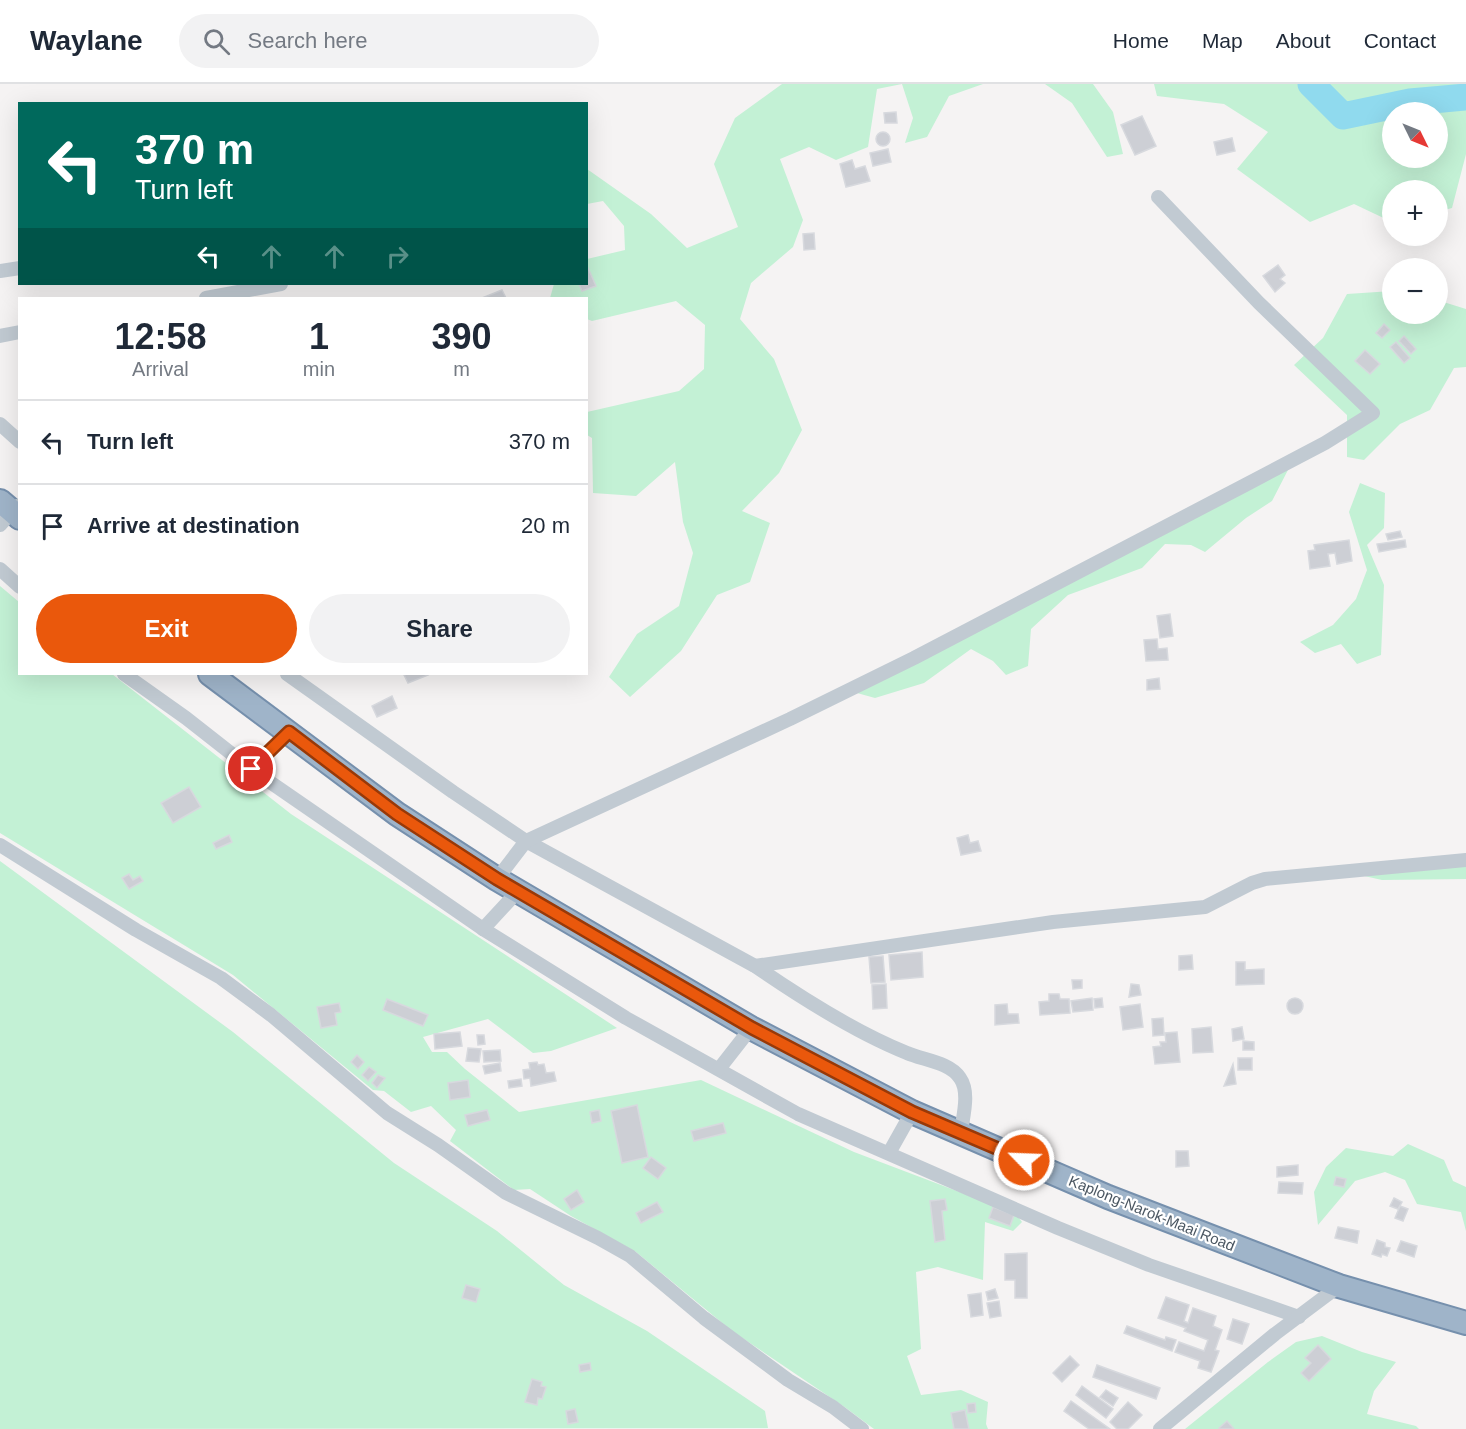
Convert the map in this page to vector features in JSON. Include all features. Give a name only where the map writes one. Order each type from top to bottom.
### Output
[{"type":"highway","name":"Kaplong-Narok-Maai Road","points":[[211,675],[397,814],[497,879],[752,1028],[912,1112],[1108,1197],[1339,1286],[1466,1323]]},
{"type":"street","points":[[497,879],[526,841],[790,719],[904,663],[1325,443],[1373,413],[1259,303],[1158,197]]},
{"type":"street","points":[[0,271],[18,268]]},
{"type":"street","points":[[211,297],[276,285]]},
{"type":"street","points":[[0,336],[18,333]]},
{"type":"street","points":[[0,424],[18,440]]},
{"type":"street","points":[[0,569],[18,585]]},
{"type":"street","points":[[125,675],[186,718],[251,769],[483,929],[626,1018],[798,1114],[1006,1206],[1149,1265],[1299,1317]]},
{"type":"street","points":[[288,675],[444,786],[526,841],[755,966],[790,990],[864,1032],[906,1053],[946,1066],[955,1072],[961,1079],[965,1095],[961,1132]]},
{"type":"street","points":[[251,769],[289,732]]},
{"type":"street","points":[[0,845],[136,930],[221,978],[271,1015],[387,1113],[438,1145],[506,1193],[630,1256],[704,1318],[788,1380],[833,1407],[862,1429]]},
{"type":"street","points":[[755,966],[1053,922],[1205,908],[1252,883],[1265,879],[1466,860]]},
{"type":"street","points":[[483,929],[519,890]]},
{"type":"street","points":[[719,1069],[752,1028]]},
{"type":"street","points":[[889,1153],[912,1112]]},
{"type":"street","points":[[1160,1429],[1275,1334],[1339,1286]]},
{"type":"green space","points":[[782,84],[902,84],[877,89],[868,147],[836,160],[809,147],[780,159],[803,220],[793,247],[751,283],[740,319],[774,359],[802,430],[779,473],[742,511],[770,523],[750,582],[717,595],[681,651],[630,697],[609,677],[637,634],[679,606],[693,553],[683,522],[675,462],[636,496],[593,493],[592,438],[588,436],[588,412],[679,391],[704,369],[705,325],[676,301],[592,321],[588,319],[588,297],[550,297],[554,285],[588,285],[588,259],[625,250],[624,226],[603,201],[588,204],[588,170],[651,214],[687,248],[738,227],[714,164],[735,118]]},
{"type":"green space","points":[[902,84],[983,84],[949,96],[927,137],[905,143],[913,118]]},
{"type":"green space","points":[[1045,84],[1093,84],[1113,112],[1123,154],[1107,157],[1072,103]]},
{"type":"green space","points":[[1154,84],[1466,84],[1466,154],[1452,208],[1448,209],[1448,180],[1382,180],[1382,217],[1354,204],[1310,222],[1237,169],[1268,132],[1224,104],[1157,96]]},
{"type":"green space","points":[[1382,292],[1382,324],[1448,324],[1448,303],[1466,309],[1466,367],[1454,368],[1430,410],[1400,424],[1364,460],[1347,457],[1347,415],[1294,365],[1323,338],[1347,294]]},
{"type":"green space","points":[[1289,468],[1272,501],[1246,518],[1205,552],[1191,545],[1165,544],[1142,568],[1068,595],[1031,629],[1028,666],[1006,675],[993,661],[971,649],[924,683],[875,698],[857,693]]},
{"type":"green space","points":[[1360,483],[1385,493],[1384,528],[1367,545],[1384,585],[1381,655],[1357,664],[1341,644],[1315,653],[1300,642],[1333,625],[1356,599],[1367,570],[1349,512]]},
{"type":"green space","points":[[0,586],[18,601],[18,675],[113,675],[291,814],[617,1028],[551,1051],[533,1053],[488,1019],[423,1037],[432,1052],[447,1052],[519,1112],[701,1080],[854,1152],[1015,1213],[1022,1222],[1013,1231],[985,1222],[983,1280],[938,1267],[916,1272],[921,1349],[907,1356],[921,1395],[961,1390],[988,1402],[986,1424],[988,1429],[874,1429],[732,1331],[636,1252],[571,1216],[530,1189],[514,1190],[450,1141],[456,1130],[431,1106],[411,1112],[384,1091],[373,1090],[233,975],[0,833]]},
{"type":"green space","points":[[0,861],[233,1032],[394,1163],[497,1231],[564,1285],[647,1331],[765,1411],[768,1428],[0,1429]]},
{"type":"green space","points":[[1466,863],[1466,879],[1382,880],[1351,873]]},
{"type":"green space","points":[[1408,1144],[1444,1160],[1453,1181],[1466,1187],[1466,1231],[1461,1212],[1417,1204],[1405,1180],[1385,1172],[1355,1181],[1318,1225],[1314,1192],[1326,1167],[1346,1148],[1393,1156]]},
{"type":"green space","points":[[1322,1336],[1362,1352],[1396,1362],[1374,1391],[1367,1414],[1416,1426],[1419,1429],[1185,1429],[1296,1342]]},
{"type":"building","points":[[896,112],[897,123],[885,123],[884,113]]},
{"type":"building","points":[[1142,116],[1156,146],[1135,155],[1121,125]]},
{"type":"building","points":[[883,132],[888,134],[890,139],[888,144],[883,146],[878,144],[876,139],[878,134]]},
{"type":"building","points":[[1232,138],[1235,151],[1217,155],[1214,142]]},
{"type":"building","points":[[888,149],[891,162],[873,166],[870,153]]},
{"type":"building","points":[[852,160],[855,169],[865,166],[870,181],[846,187],[840,164]]},
{"type":"building","points":[[814,233],[815,249],[804,250],[803,234]]},
{"type":"building","points":[[1278,265],[1285,275],[1280,279],[1285,283],[1275,292],[1263,276]]},
{"type":"building","points":[[588,268],[596,286],[582,291],[579,285],[588,285]]},
{"type":"building","points":[[502,290],[506,297],[484,297]]},
{"type":"building","points":[[1384,324],[1390,330],[1382,338],[1376,333]]},
{"type":"building","points":[[1404,336],[1416,349],[1411,354],[1399,341]]},
{"type":"building","points":[[1396,342],[1410,358],[1404,363],[1390,347]]},
{"type":"building","points":[[1365,350],[1380,364],[1370,374],[1355,361]]},
{"type":"building","points":[[1400,531],[1402,537],[1388,540],[1386,534]]},
{"type":"building","points":[[1349,540],[1352,561],[1337,564],[1335,553],[1328,554],[1330,566],[1310,569],[1308,551],[1315,550],[1314,545]]},
{"type":"building","points":[[1405,540],[1406,547],[1379,552],[1377,544]]},
{"type":"building","points":[[1170,614],[1173,636],[1160,638],[1157,616]]},
{"type":"building","points":[[1157,639],[1158,649],[1167,648],[1168,660],[1146,661],[1144,640]]},
{"type":"building","points":[[404,675],[428,675],[408,683]]},
{"type":"building","points":[[1159,678],[1160,689],[1147,690],[1147,680]]},
{"type":"building","points":[[392,696],[397,708],[377,717],[372,706]]},
{"type":"building","points":[[189,787],[201,807],[173,823],[161,803]]},
{"type":"building","points":[[229,835],[232,842],[216,849],[213,843]]},
{"type":"building","points":[[968,835],[970,843],[978,841],[981,851],[961,855],[957,838]]},
{"type":"building","points":[[129,874],[133,880],[140,876],[143,881],[129,889],[122,878]]},
{"type":"building","points":[[922,952],[923,977],[891,980],[889,955]]},
{"type":"building","points":[[1192,955],[1193,969],[1179,970],[1179,956]]},
{"type":"building","points":[[883,956],[885,982],[871,983],[869,957]]},
{"type":"building","points":[[1236,962],[1245,962],[1245,970],[1264,969],[1264,984],[1236,985]]},
{"type":"building","points":[[1072,980],[1082,980],[1082,988],[1073,989]]},
{"type":"building","points":[[886,984],[887,1008],[873,1009],[872,985]]},
{"type":"building","points":[[1131,984],[1139,985],[1141,995],[1129,997]]},
{"type":"building","points":[[1049,994],[1059,994],[1060,999],[1069,999],[1070,1013],[1040,1015],[1039,1002],[1049,1001]]},
{"type":"building","points":[[1092,998],[1093,1010],[1073,1012],[1071,1001]]},
{"type":"building","points":[[1102,998],[1103,1007],[1095,1008],[1094,999]]},
{"type":"building","points":[[1295,998],[1301,1000],[1303,1006],[1301,1012],[1295,1014],[1289,1012],[1287,1006],[1289,1000]]},
{"type":"building","points":[[387,999],[428,1015],[423,1026],[383,1010]]},
{"type":"building","points":[[339,1003],[341,1012],[335,1013],[337,1025],[321,1028],[317,1007]]},
{"type":"building","points":[[1007,1004],[1008,1014],[1018,1014],[1019,1023],[995,1025],[995,1005]]},
{"type":"building","points":[[1140,1004],[1143,1027],[1123,1030],[1120,1007]]},
{"type":"building","points":[[1163,1018],[1164,1035],[1153,1036],[1152,1019]]},
{"type":"building","points":[[1211,1027],[1213,1052],[1193,1053],[1192,1029]]},
{"type":"building","points":[[1242,1027],[1244,1039],[1233,1041],[1232,1029]]},
{"type":"building","points":[[460,1032],[462,1046],[435,1049],[434,1034]]},
{"type":"building","points":[[1177,1032],[1180,1062],[1155,1064],[1153,1047],[1161,1046],[1160,1042],[1166,1042],[1165,1033]]},
{"type":"building","points":[[477,1035],[484,1035],[485,1044],[478,1045]]},
{"type":"building","points":[[1243,1041],[1254,1042],[1254,1050],[1243,1050]]},
{"type":"building","points":[[468,1048],[481,1049],[479,1062],[466,1061]]},
{"type":"building","points":[[500,1050],[501,1061],[484,1062],[483,1051]]},
{"type":"building","points":[[357,1055],[364,1062],[358,1069],[351,1062]]},
{"type":"building","points":[[1238,1058],[1252,1058],[1252,1070],[1238,1070]]},
{"type":"building","points":[[537,1062],[538,1065],[544,1064],[546,1073],[554,1072],[556,1081],[531,1086],[530,1078],[524,1079],[523,1070],[530,1069],[529,1063]]},
{"type":"building","points":[[500,1063],[501,1071],[485,1074],[483,1066]]},
{"type":"building","points":[[1233,1064],[1236,1084],[1224,1086]]},
{"type":"building","points":[[369,1067],[376,1072],[368,1081],[362,1075]]},
{"type":"building","points":[[378,1075],[385,1078],[377,1088],[372,1083]]},
{"type":"building","points":[[521,1079],[522,1086],[509,1088],[508,1081]]},
{"type":"building","points":[[468,1080],[470,1097],[450,1100],[448,1083]]},
{"type":"building","points":[[637,1105],[648,1157],[622,1163],[611,1111]]},
{"type":"building","points":[[487,1110],[490,1120],[468,1126],[465,1115]]},
{"type":"building","points":[[599,1110],[601,1121],[592,1123],[590,1112]]},
{"type":"building","points":[[723,1123],[726,1133],[694,1141],[691,1131]]},
{"type":"building","points":[[1176,1151],[1188,1151],[1189,1166],[1176,1167]]},
{"type":"building","points":[[651,1157],[666,1168],[658,1179],[643,1168]]},
{"type":"building","points":[[1298,1165],[1298,1175],[1277,1177],[1277,1167]]},
{"type":"building","points":[[1336,1177],[1346,1179],[1344,1187],[1334,1185]]},
{"type":"building","points":[[1279,1182],[1303,1183],[1302,1194],[1278,1193]]},
{"type":"building","points":[[577,1190],[584,1202],[571,1210],[564,1199]]},
{"type":"building","points":[[1394,1198],[1402,1202],[1398,1209],[1390,1206]]},
{"type":"building","points":[[945,1199],[947,1210],[942,1211],[945,1240],[935,1242],[930,1201]]},
{"type":"building","points":[[657,1202],[663,1212],[641,1223],[636,1213]]},
{"type":"building","points":[[1400,1206],[1408,1209],[1403,1221],[1395,1218]]},
{"type":"building","points":[[993,1207],[1014,1215],[1010,1226],[989,1218]]},
{"type":"building","points":[[1338,1227],[1359,1231],[1357,1243],[1335,1238]]},
{"type":"building","points":[[1377,1240],[1390,1248],[1387,1256],[1372,1254]]},
{"type":"building","points":[[1401,1241],[1417,1246],[1414,1257],[1397,1251]]},
{"type":"building","points":[[1027,1253],[1027,1298],[1015,1298],[1015,1280],[1005,1280],[1005,1254]]},
{"type":"building","points":[[466,1285],[480,1289],[476,1302],[462,1298]]},
{"type":"building","points":[[995,1289],[998,1298],[988,1300],[986,1292]]},
{"type":"building","points":[[981,1293],[983,1315],[971,1317],[968,1295]]},
{"type":"building","points":[[1166,1297],[1189,1305],[1184,1321],[1188,1323],[1193,1308],[1216,1316],[1213,1326],[1222,1330],[1215,1350],[1219,1351],[1211,1372],[1198,1368],[1200,1361],[1175,1352],[1179,1342],[1204,1351],[1208,1340],[1184,1331],[1186,1328],[1158,1318]]},
{"type":"building","points":[[999,1301],[1001,1316],[990,1318],[987,1303]]},
{"type":"building","points":[[1233,1319],[1249,1324],[1242,1344],[1227,1339]]},
{"type":"building","points":[[1127,1326],[1165,1340],[1166,1337],[1176,1340],[1172,1351],[1124,1333]]},
{"type":"building","points":[[1318,1345],[1331,1359],[1309,1381],[1301,1373],[1311,1363],[1305,1358]]},
{"type":"building","points":[[1070,1356],[1079,1365],[1062,1382],[1053,1373]]},
{"type":"building","points":[[590,1363],[591,1370],[580,1372],[579,1365]]},
{"type":"building","points":[[1097,1365],[1160,1388],[1156,1399],[1093,1377]]},
{"type":"building","points":[[532,1379],[542,1382],[541,1386],[546,1387],[542,1399],[538,1398],[537,1405],[525,1402]]},
{"type":"building","points":[[1082,1386],[1113,1409],[1106,1418],[1076,1395]]},
{"type":"building","points":[[1106,1390],[1118,1398],[1113,1406],[1100,1397]]},
{"type":"building","points":[[1071,1401],[1110,1429],[1089,1429],[1064,1411]]},
{"type":"building","points":[[1128,1402],[1142,1415],[1128,1429],[1117,1429],[1110,1422]]},
{"type":"building","points":[[975,1403],[976,1412],[968,1413],[967,1404]]},
{"type":"building","points":[[575,1409],[578,1422],[568,1424],[566,1411]]},
{"type":"building","points":[[965,1410],[969,1429],[954,1429],[951,1413]]},
{"type":"building","points":[[1227,1421],[1234,1429],[1219,1428]]},
{"type":"waterway","points":[[1311,84],[1343,116],[1410,102],[1466,97]]},
{"type":"route","points":[[251,769],[289,732],[397,814],[497,879],[752,1028],[912,1112],[1024,1160]]}]
